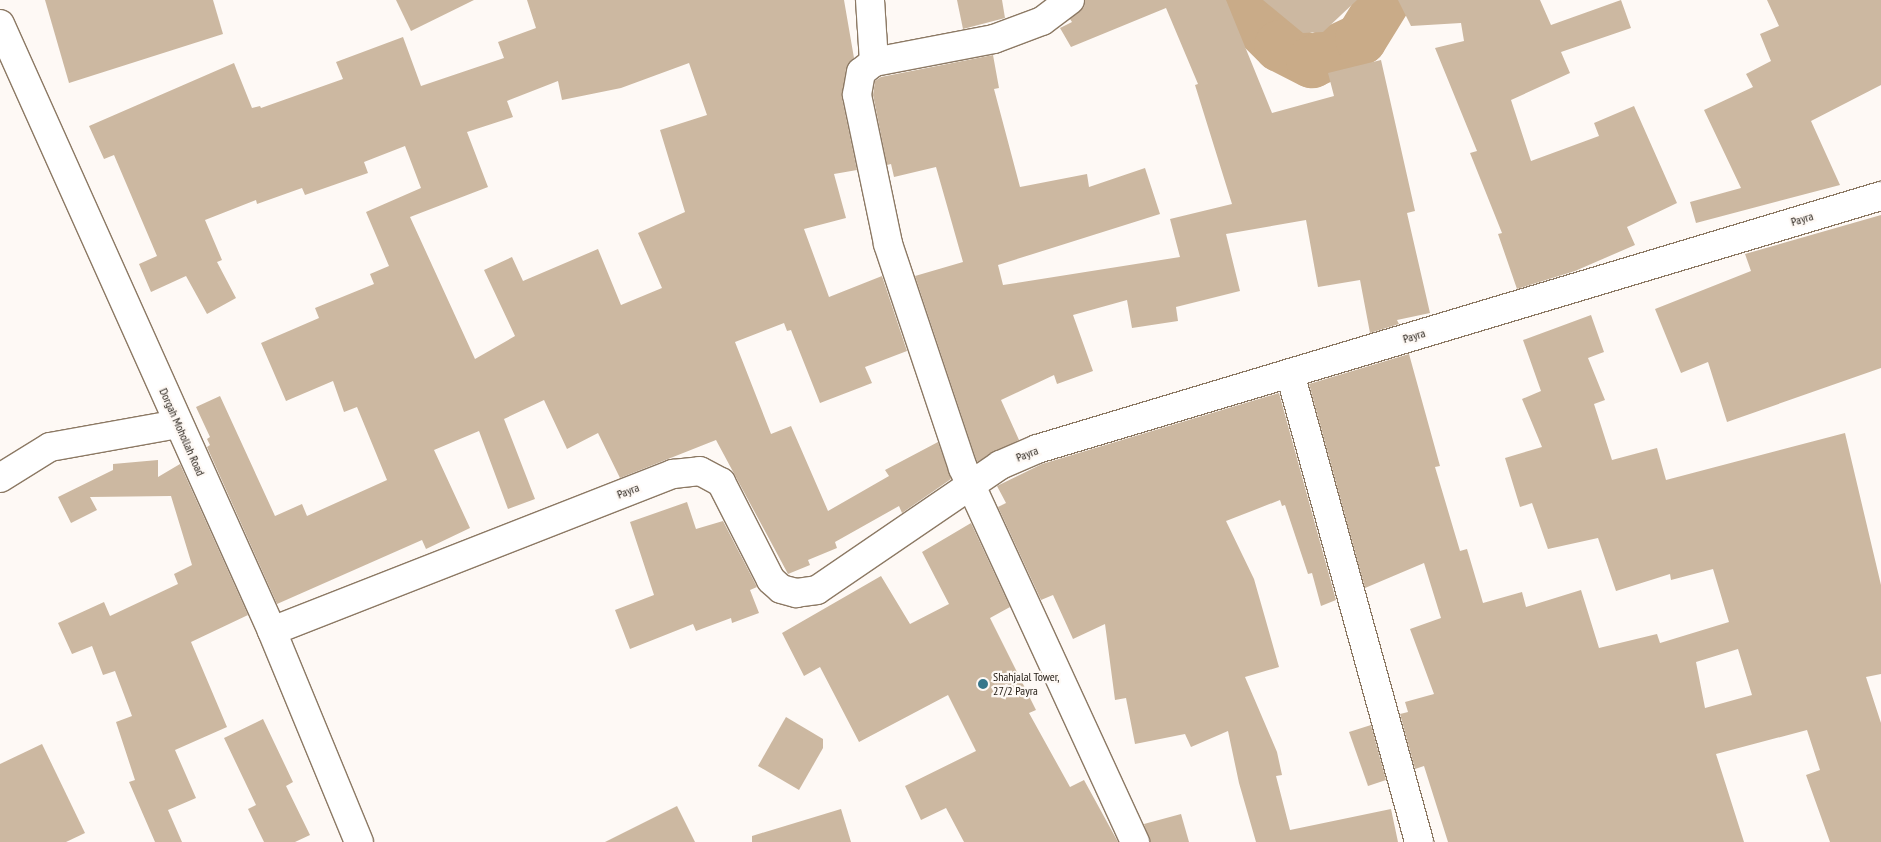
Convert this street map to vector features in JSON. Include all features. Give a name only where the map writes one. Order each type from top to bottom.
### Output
[{"type":"street","points":[[870,0],[874,62]]},
{"type":"street","points":[[1070,0],[1042,21],[994,39],[874,62],[861,72],[857,95],[888,244],[940,405],[970,485],[1135,842]]},
{"type":"street","name":"Dorgah Mohollah Road","points":[[0,24],[272,631],[359,842]]},
{"type":"street","name":"Payra","points":[[272,631],[673,474],[700,471],[721,482],[771,580],[781,589],[796,594],[817,590],[1000,465],[1037,449],[1881,196]]},
{"type":"street","points":[[1290,373],[1419,842]]},
{"type":"street","points":[[0,478],[50,447],[178,424]]},
{"type":"building","points":[[45,0],[213,0],[223,34],[69,83]]},
{"type":"building","points":[[396,0],[474,0],[411,31]]},
{"type":"building","points":[[527,0],[844,0],[854,58],[846,69],[842,98],[857,170],[834,174],[846,218],[804,229],[829,297],[882,276],[907,351],[865,367],[872,383],[820,403],[791,330],[787,331],[784,323],[735,342],[771,434],[791,426],[828,511],[889,476],[885,470],[938,442],[951,479],[902,513],[899,506],[835,542],[837,548],[808,560],[810,565],[788,574],[716,440],[620,478],[598,433],[567,449],[544,400],[504,419],[535,499],[508,509],[479,431],[434,450],[470,528],[426,549],[422,540],[277,604],[207,447],[210,445],[207,439],[210,437],[196,407],[220,396],[275,516],[302,504],[307,516],[387,480],[357,407],[344,412],[333,381],[286,401],[261,343],[319,318],[315,308],[374,284],[370,274],[389,266],[366,212],[421,188],[405,146],[364,162],[368,173],[305,195],[302,188],[257,204],[256,200],[205,220],[222,260],[217,262],[236,298],[207,314],[186,276],[151,292],[139,264],[157,256],[114,155],[104,159],[89,126],[234,63],[252,108],[260,106],[261,108],[343,79],[336,62],[403,37],[421,86],[504,58],[498,42],[536,28]],"holes":[[[689,63],[707,115],[660,130],[685,212],[638,233],[662,288],[621,305],[598,249],[523,281],[512,257],[484,270],[515,336],[475,359],[410,217],[488,187],[467,132],[513,117],[507,101],[558,81],[562,100],[621,88]]]},
{"type":"building","points":[[957,0],[1002,0],[1005,18],[963,29]]},
{"type":"building","points":[[1085,0],[1226,0],[1272,113],[1334,96],[1328,73],[1381,60],[1415,211],[1407,213],[1430,313],[1397,320],[1399,324],[1370,333],[1360,280],[1318,287],[1306,220],[1226,234],[1240,291],[1176,307],[1178,321],[1132,328],[1127,300],[1073,315],[1093,371],[1057,384],[1054,375],[1001,400],[1019,440],[977,462],[915,276],[963,262],[936,167],[894,177],[891,164],[887,165],[873,95],[875,81],[881,77],[993,55],[999,88],[994,89],[1020,187],[1087,174],[1089,187],[1145,168],[1160,214],[998,265],[1003,285],[1180,257],[1170,219],[1232,204],[1195,85],[1198,84],[1166,8],[1071,47],[1060,28],[1072,22],[1070,19],[1084,7]]},
{"type":"building","points":[[1263,0],[1357,0],[1323,32],[1303,33]]},
{"type":"building","points":[[1398,0],[1540,0],[1551,25],[1621,0],[1631,28],[1561,52],[1570,73],[1511,100],[1531,161],[1599,136],[1594,123],[1634,106],[1677,203],[1627,227],[1635,245],[1575,271],[1517,289],[1498,234],[1502,233],[1470,153],[1477,151],[1435,48],[1464,41],[1461,23],[1411,26]]},
{"type":"building","points":[[1767,0],[1881,0],[1881,85],[1811,121],[1840,185],[1696,223],[1690,202],[1741,188],[1704,110],[1753,87],[1746,74],[1771,61],[1760,34],[1779,26]]},
{"type":"building","points":[[1881,215],[1881,368],[1727,422],[1708,362],[1681,373],[1655,309],[1751,271],[1745,254]]},
{"type":"building","points":[[1591,315],[1604,352],[1588,358],[1605,400],[1594,404],[1612,460],[1657,448],[1666,480],[1845,433],[1881,585],[1881,674],[1866,677],[1881,723],[1881,842],[1830,842],[1806,775],[1820,770],[1807,730],[1716,754],[1744,842],[1448,842],[1424,766],[1415,769],[1400,714],[1408,712],[1405,702],[1434,694],[1410,629],[1441,618],[1424,563],[1365,588],[1309,384],[1409,354],[1440,466],[1435,467],[1460,551],[1467,549],[1483,603],[1522,592],[1526,607],[1581,590],[1599,648],[1657,634],[1660,643],[1729,622],[1713,569],[1671,580],[1670,574],[1616,591],[1598,538],[1548,549],[1532,503],[1520,507],[1505,458],[1542,447],[1522,399],[1541,391],[1523,340]],"holes":[[[1738,649],[1752,695],[1705,708],[1696,662]]]},
{"type":"building","points":[[1279,393],[1336,600],[1321,606],[1312,573],[1308,574],[1285,505],[1282,506],[1280,500],[1226,521],[1254,579],[1279,667],[1245,677],[1277,752],[1282,775],[1276,776],[1290,830],[1391,809],[1398,842],[1256,842],[1239,783],[1228,731],[1191,747],[1185,734],[1135,744],[1126,698],[1115,700],[1105,624],[1073,639],[1053,595],[1041,600],[998,507],[1006,503],[997,486],[1042,464]]},
{"type":"building","points":[[158,460],[158,477],[180,464],[248,615],[191,642],[227,727],[175,750],[196,798],[168,810],[182,842],[155,842],[129,782],[135,780],[116,722],[132,716],[115,671],[103,675],[92,646],[72,654],[58,623],[104,602],[110,616],[178,584],[174,574],[192,565],[171,496],[90,497],[97,510],[71,523],[58,497],[113,470],[113,464]]},
{"type":"building","points":[[687,502],[696,529],[723,521],[757,587],[750,590],[759,613],[732,623],[731,618],[696,631],[693,624],[630,649],[615,610],[654,595],[630,522]]},
{"type":"building","points":[[971,523],[1010,607],[990,618],[1036,710],[1029,713],[1070,787],[1084,780],[1118,842],[964,842],[946,808],[921,820],[905,786],[976,751],[948,695],[859,742],[820,667],[804,676],[782,633],[881,576],[910,624],[949,604],[922,552]]},
{"type":"building","points":[[786,717],[823,739],[823,748],[799,790],[758,766]]},
{"type":"building","points":[[263,719],[293,782],[286,786],[310,835],[295,842],[264,842],[248,809],[256,805],[224,738]]},
{"type":"building","points":[[1371,725],[1386,780],[1368,786],[1349,732]]},
{"type":"building","points":[[42,744],[85,833],[66,842],[0,842],[0,764]]},
{"type":"building","points":[[677,806],[695,842],[605,842]]},
{"type":"building","points":[[841,809],[851,842],[752,842],[752,836]]},
{"type":"building","points":[[1181,814],[1189,842],[1150,842],[1144,824]]},
{"type":"waterway","points":[[1243,0],[1246,12],[1280,46],[1312,62],[1361,39],[1385,0]]},
{"type":"place","name":"Shahjalal Tower, 27/2 Payra","points":[[983,684]]}]
